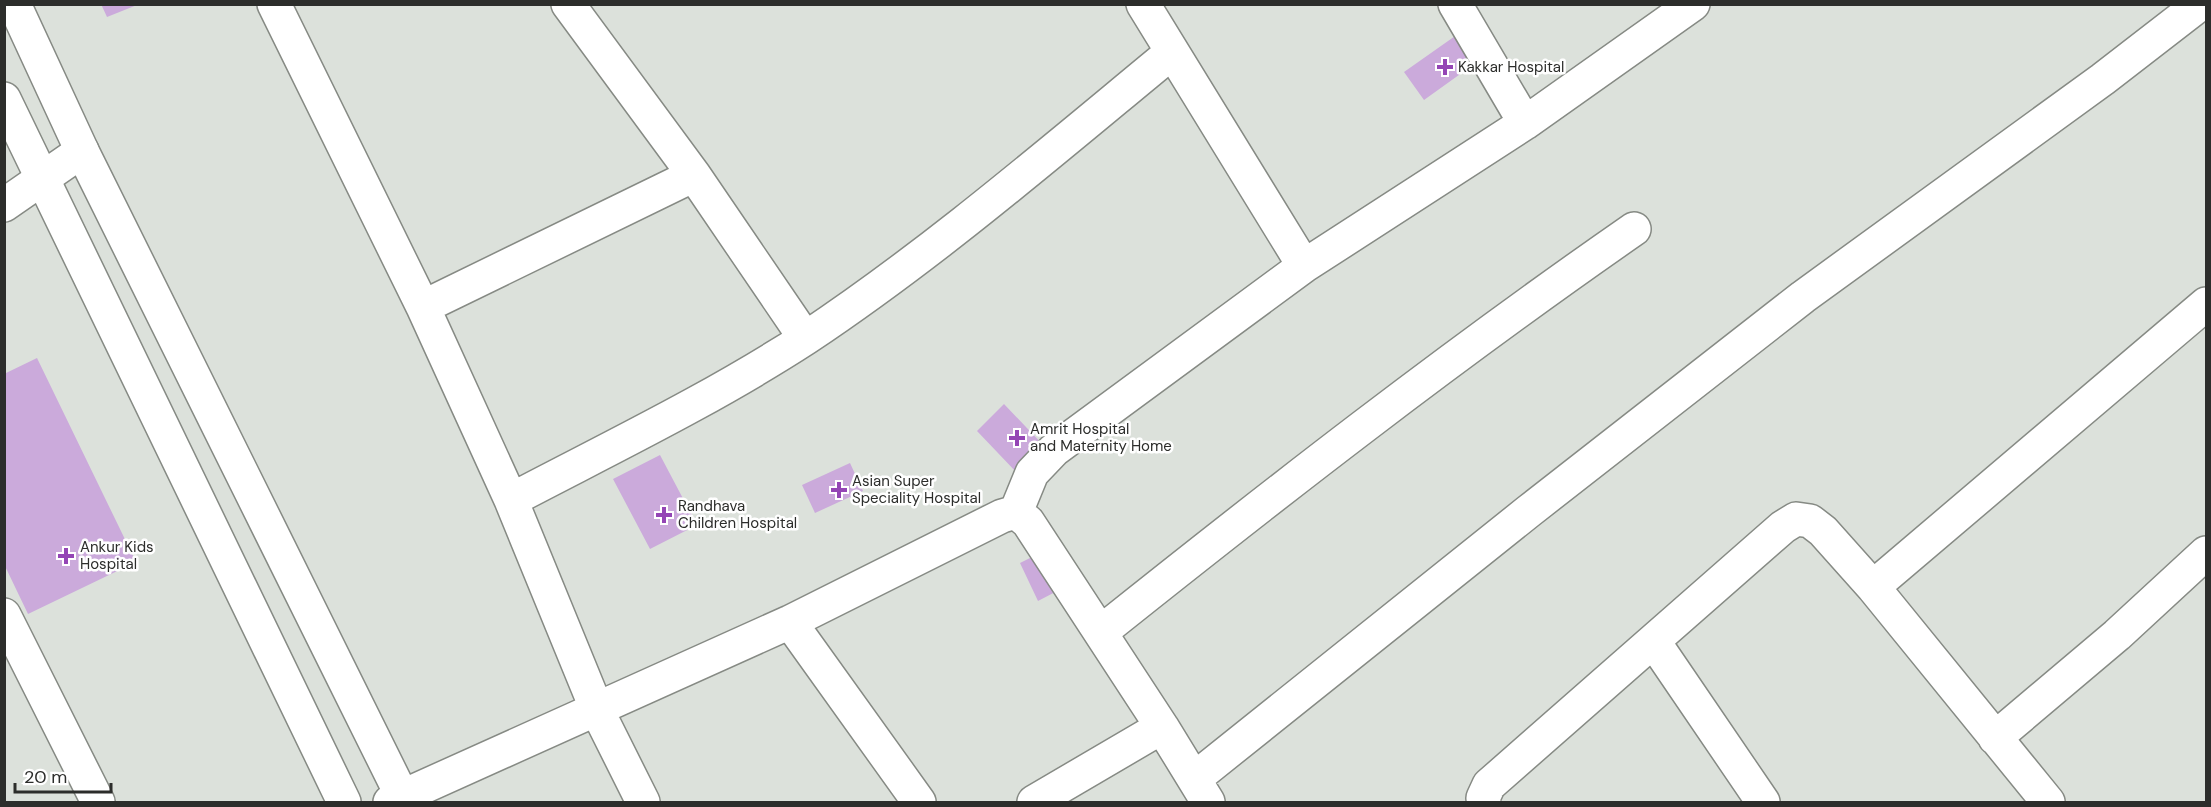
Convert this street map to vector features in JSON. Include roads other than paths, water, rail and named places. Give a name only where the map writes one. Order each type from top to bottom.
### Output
[{"type":"street","points":[[14,4],[82,151],[399,801],[790,622],[1002,516],[1016,512]]},
{"type":"street","points":[[274,4],[423,307],[511,500],[597,710],[643,802]]},
{"type":"street","points":[[568,4],[694,175],[805,338]]},
{"type":"street","points":[[1143,4],[1304,266]]},
{"type":"street","points":[[1455,4],[1525,123]]},
{"type":"street","points":[[1016,512],[1028,522],[1201,790],[1529,511],[1803,297],[2103,79],[2200,4]]},
{"type":"street","points":[[1016,512],[1032,473],[1054,450],[1304,266],[1525,123],[1688,6]]},
{"type":"street","points":[[511,500],[715,392],[805,338],[941,241],[1171,53]]},
{"type":"street","points":[[4,99],[344,802]]},
{"type":"street","points":[[4,205],[82,151]]},
{"type":"street","points":[[423,307],[694,175]]},
{"type":"street","points":[[1101,632],[1278,491],[1453,358],[1634,229]]},
{"type":"street","points":[[1873,587],[2206,304]]},
{"type":"street","points":[[1484,802],[1490,785],[1783,527],[1796,519],[1810,520],[1823,531],[1873,587],[2048,802]]},
{"type":"street","points":[[1995,738],[2116,635],[2202,566]]},
{"type":"street","points":[[5,618],[98,802]]},
{"type":"street","points":[[790,622],[919,802]]},
{"type":"street","points":[[1654,642],[1763,802]]},
{"type":"street","points":[[1034,802],[1162,727]]},
{"type":"place","name":"Kakkar Hospital","points":[[1445,67]]},
{"type":"place","name":"Amrit Hospital and Maternity Home","points":[[1017,438]]},
{"type":"place","name":"Asian Super Speciality Hospital","points":[[839,490]]},
{"type":"place","name":"Randhava Children Hospital","points":[[664,515]]},
{"type":"place","name":"Ankur Kids Hospital","points":[[66,556]]}]
